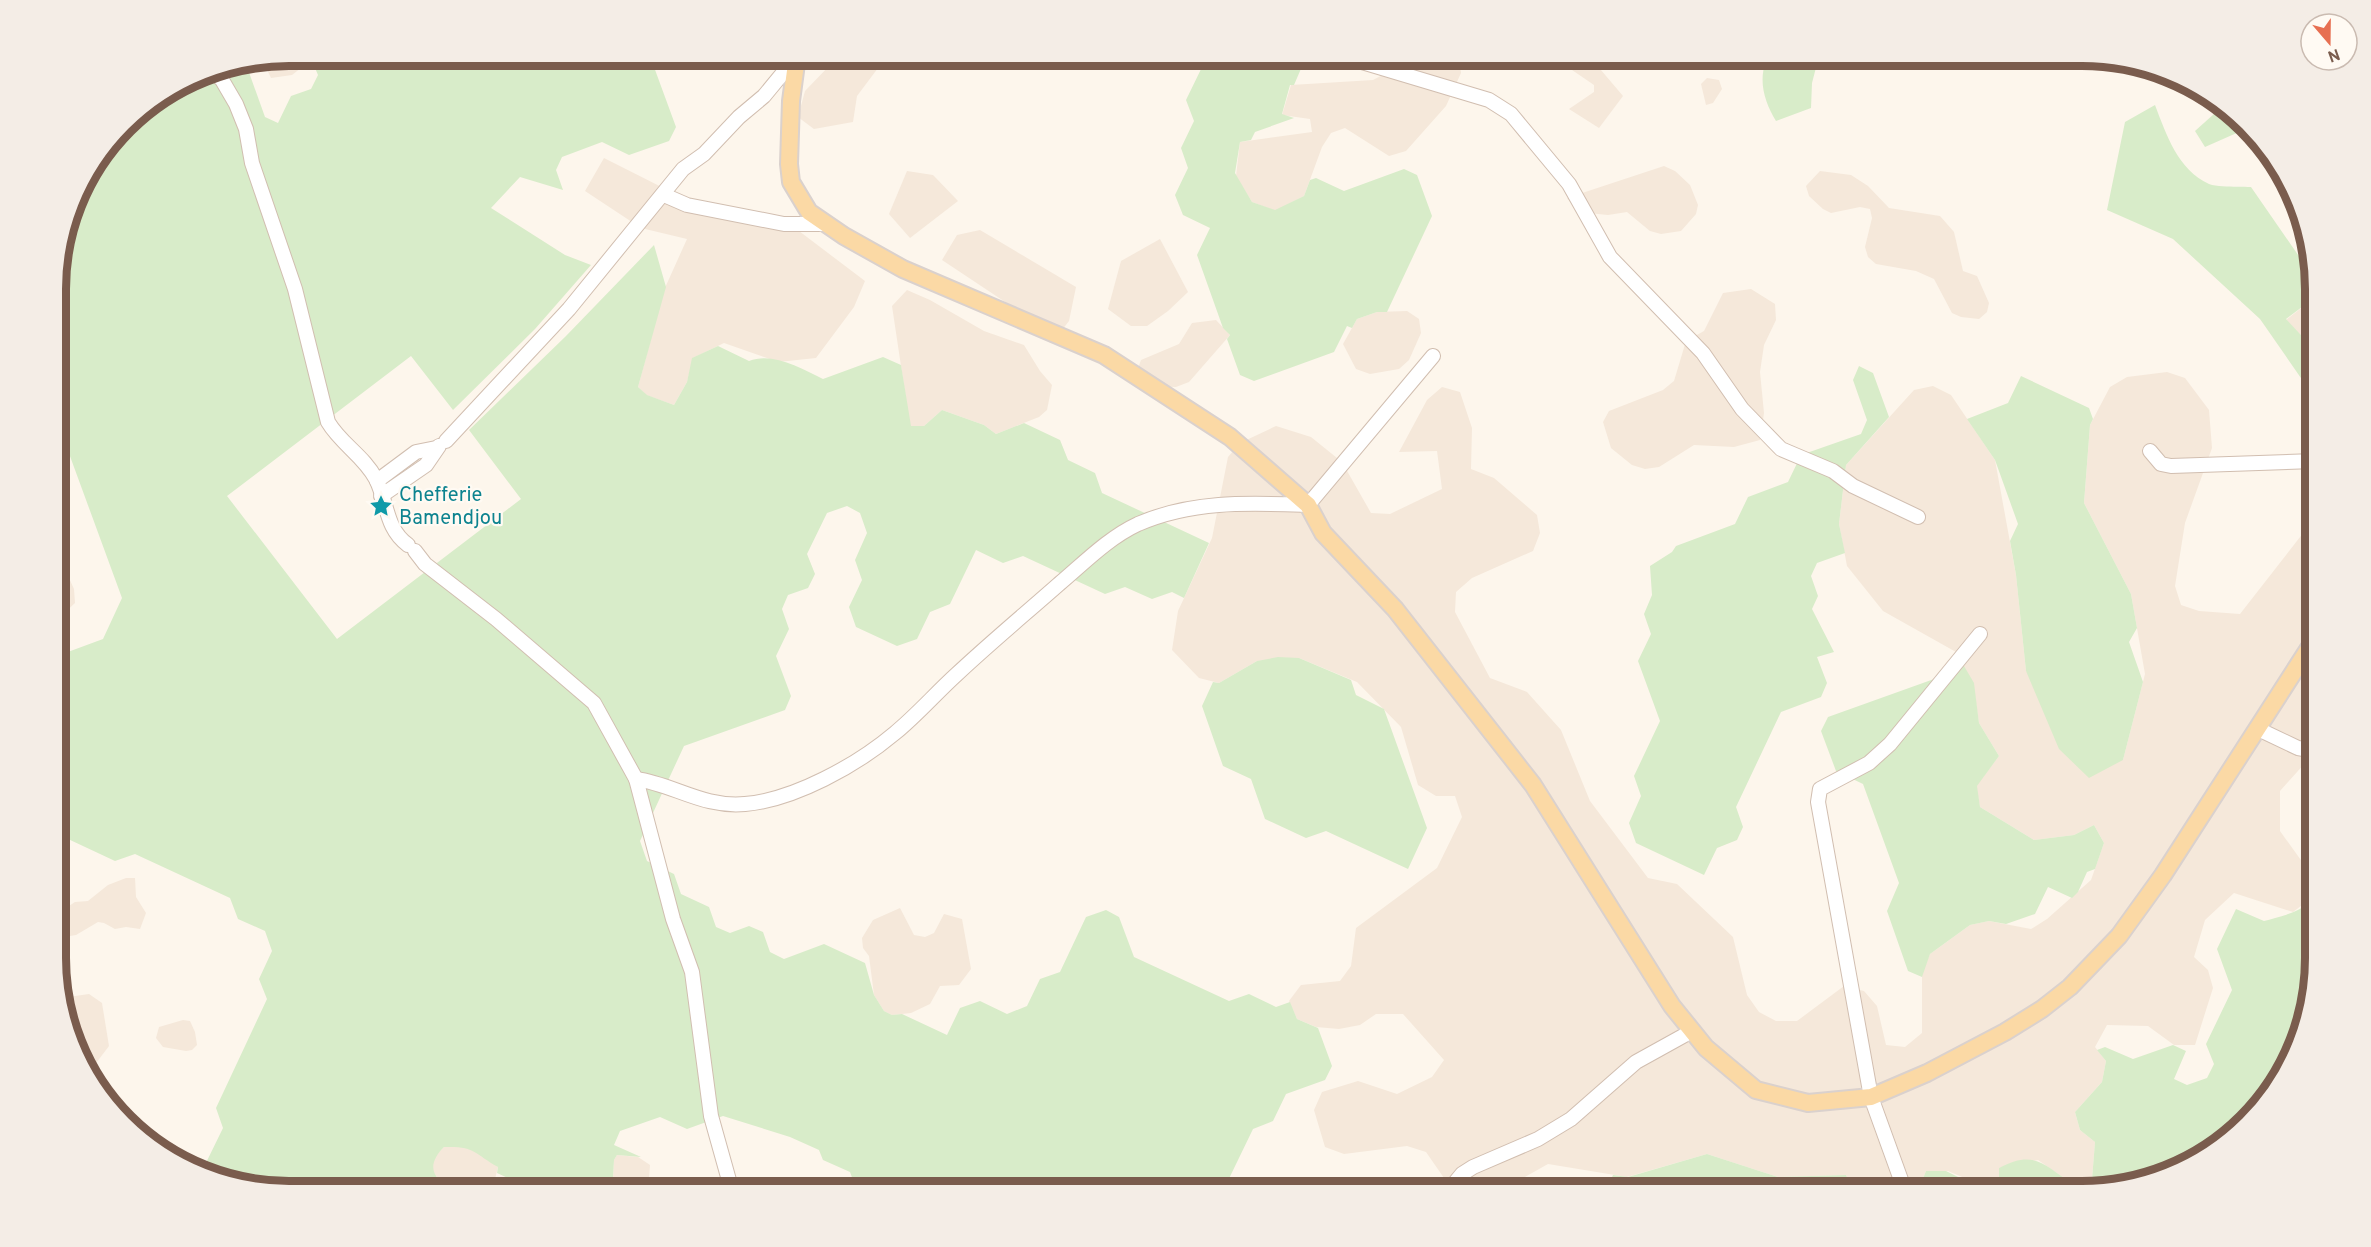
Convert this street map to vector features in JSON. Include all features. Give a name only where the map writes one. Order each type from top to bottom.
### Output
[{"type":"main road","points":[[796,66],[790,111],[790,183],[809,212],[903,269],[1104,355],[1236,442],[1308,505],[1323,533],[1409,626],[1533,785],[1652,977],[1692,1031],[1723,1063],[1756,1090],[1808,1103],[1871,1097],[1927,1073],[2005,1032],[2042,1009],[2085,974],[2119,936],[2163,874],[2305,655]]},
{"type":"street","points":[[381,496],[426,465],[440,445],[569,309],[683,169],[704,154],[739,117],[764,96],[789,66]]},
{"type":"street","points":[[1375,66],[1489,100],[1511,114],[1569,184],[1610,257],[1703,353],[1742,409],[1781,449],[1833,471],[1853,486],[1918,517]]},
{"type":"street","points":[[218,78],[227,88],[246,129],[252,163],[295,290],[328,422],[336,435],[359,454],[377,481],[393,530],[425,564],[496,619],[594,703],[636,779],[673,919],[692,972],[711,1116],[729,1181]]},
{"type":"street","points":[[664,195],[687,205],[784,224],[826,224]]},
{"type":"street","points":[[636,779],[722,804],[744,804],[783,796],[849,765],[888,739],[962,668],[1102,547],[1136,525],[1180,510],[1201,506],[1230,503],[1308,505],[1433,356]]},
{"type":"street","points":[[377,481],[423,448],[440,445]]},
{"type":"street","points":[[2150,451],[2162,464],[2171,466],[2305,461]]},
{"type":"street","points":[[1901,1181],[1871,1097],[1818,802],[1820,789],[1869,763],[1890,744],[1980,634]]},
{"type":"street","points":[[2258,729],[2305,749]]},
{"type":"street","points":[[1456,1181],[1473,1167],[1538,1139],[1571,1119],[1636,1062],[1692,1031]]},
{"type":"shaded area","points":[[303,66],[292,75],[271,78],[266,67]]},
{"type":"shaded area","points":[[829,66],[880,66],[857,96],[853,122],[814,129],[798,117],[805,91]]},
{"type":"shaded area","points":[[1394,66],[1460,66],[1461,73],[1446,106],[1406,151],[1389,156],[1345,128],[1331,133],[1322,147],[1304,196],[1275,211],[1252,202],[1236,176],[1240,142],[1312,132],[1310,119],[1282,115],[1291,85],[1373,80],[1392,70]]},
{"type":"shaded area","points":[[1566,66],[1598,66],[1623,96],[1599,128],[1569,109],[1594,92],[1594,85]]},
{"type":"shaded area","points":[[1707,78],[1719,80],[1722,89],[1713,103],[1706,105],[1701,84]]},
{"type":"shaded area","points":[[604,158],[711,212],[799,231],[865,281],[854,307],[816,358],[778,362],[724,343],[693,358],[687,382],[674,405],[646,395],[638,387],[664,290],[687,239],[641,228],[585,191]]},
{"type":"shaded area","points":[[1664,166],[1675,171],[1690,185],[1698,205],[1696,214],[1681,231],[1661,234],[1650,231],[1627,212],[1608,215],[1578,212],[1567,198]]},
{"type":"shaded area","points":[[907,171],[933,175],[958,201],[910,238],[889,214]]},
{"type":"shaded area","points":[[1820,171],[1851,175],[1868,186],[1889,208],[1940,216],[1954,232],[1963,271],[1977,276],[1989,303],[1987,312],[1979,319],[1961,317],[1952,313],[1934,279],[1916,271],[1876,264],[1868,257],[1865,247],[1872,218],[1870,209],[1860,207],[1831,213],[1823,209],[1809,196],[1806,186]]},
{"type":"shaded area","points":[[980,230],[1076,287],[1069,321],[1062,330],[1040,325],[942,260],[957,235]]},
{"type":"shaded area","points":[[1160,239],[1188,292],[1168,311],[1147,326],[1131,326],[1108,309],[1121,261]]},
{"type":"shaded area","points":[[1751,289],[1775,304],[1776,320],[1764,345],[1760,372],[1764,413],[1760,440],[1734,447],[1694,445],[1659,467],[1645,469],[1632,465],[1611,448],[1603,422],[1609,411],[1663,390],[1674,381],[1686,341],[1704,331],[1723,293]]},
{"type":"shaded area","points":[[907,290],[930,300],[984,331],[1024,345],[1040,371],[1052,385],[1047,410],[1039,417],[996,434],[984,425],[942,410],[924,426],[910,426],[892,306]]},
{"type":"shaded area","points":[[2305,305],[2305,340],[2286,320]]},
{"type":"shaded area","points":[[1407,311],[1419,319],[1421,333],[1409,360],[1399,369],[1370,374],[1356,369],[1343,344],[1357,319],[1377,312]]},
{"type":"shaded area","points":[[1216,320],[1230,335],[1189,382],[1176,387],[1147,386],[1134,380],[1141,360],[1179,344],[1192,323]]},
{"type":"shaded area","points":[[2167,372],[2185,378],[2209,410],[2212,448],[2185,523],[2175,586],[2181,605],[2199,611],[2240,614],[2305,531],[2305,763],[2280,791],[2280,831],[2303,863],[2305,903],[2293,912],[2234,893],[2205,920],[2194,957],[2208,970],[2213,988],[2195,1045],[2174,1045],[2148,1026],[2107,1025],[2095,1047],[2106,1061],[2102,1082],[2075,1112],[2080,1130],[2095,1142],[2092,1179],[2068,1181],[2038,1160],[1999,1168],[1999,1181],[1968,1181],[1948,1171],[1926,1171],[1922,1181],[1849,1181],[1846,1175],[1778,1177],[1707,1154],[1627,1177],[1548,1164],[1518,1181],[1446,1181],[1426,1152],[1407,1146],[1344,1154],[1325,1147],[1314,1110],[1322,1092],[1358,1081],[1397,1094],[1432,1077],[1444,1060],[1403,1014],[1376,1014],[1360,1025],[1339,1029],[1316,1027],[1297,1019],[1289,1001],[1301,985],[1340,981],[1351,966],[1356,928],[1437,868],[1462,817],[1455,796],[1436,796],[1418,785],[1401,727],[1357,682],[1299,658],[1257,661],[1219,683],[1199,678],[1172,650],[1178,611],[1212,538],[1228,457],[1240,443],[1276,426],[1311,437],[1342,462],[1371,513],[1390,514],[1442,489],[1437,451],[1399,452],[1427,400],[1442,387],[1460,392],[1472,428],[1471,469],[1494,478],[1537,515],[1540,533],[1533,551],[1472,578],[1456,592],[1455,612],[1490,678],[1527,692],[1561,730],[1590,801],[1648,878],[1677,884],[1733,937],[1747,995],[1759,1012],[1776,1021],[1797,1021],[1844,986],[1864,991],[1877,1006],[1886,1045],[1905,1047],[1922,1033],[1922,972],[1930,954],[1970,925],[1989,921],[2031,929],[2047,919],[2091,880],[2104,843],[2094,825],[2074,835],[2034,840],[1980,807],[1976,786],[1999,756],[1979,723],[1973,683],[1956,652],[1883,611],[1847,566],[1839,524],[1846,465],[1914,390],[1933,386],[1951,395],[1995,460],[2016,575],[2026,671],[2123,760],[2145,674],[2131,594],[2084,503],[2090,425],[2110,387],[2127,377]]},
{"type":"shaded area","points":[[66,576],[74,589],[75,603],[66,612]]},
{"type":"shaded area","points":[[126,878],[135,878],[136,897],[146,913],[140,929],[126,927],[115,929],[98,922],[76,935],[70,936],[66,933],[66,908],[75,902],[88,901],[108,885]]},
{"type":"shaded area","points":[[900,908],[914,935],[925,937],[934,933],[944,914],[962,919],[971,969],[959,985],[940,986],[930,1004],[911,1013],[892,1015],[884,1011],[874,995],[869,956],[863,948],[862,938],[873,920]]},
{"type":"shaded area","points":[[89,994],[102,1003],[109,1046],[94,1066],[78,1030],[69,997]]},
{"type":"shaded area","points":[[183,1020],[190,1021],[197,1045],[192,1050],[186,1051],[163,1047],[156,1038],[159,1027]]},
{"type":"shaded area","points":[[458,1146],[476,1150],[498,1167],[494,1181],[442,1181],[435,1175],[431,1166],[435,1156],[444,1147]]},
{"type":"shaded area","points":[[617,1155],[638,1157],[650,1165],[649,1179],[622,1181],[613,1178],[614,1160]]},
{"type":"green space","points":[[314,66],[652,66],[676,127],[669,141],[629,155],[602,142],[562,157],[556,170],[563,190],[520,177],[491,208],[565,255],[591,265],[535,329],[453,410],[411,356],[227,496],[337,639],[521,499],[469,430],[566,336],[654,245],[666,287],[638,387],[647,395],[674,405],[687,382],[692,358],[718,346],[749,361],[767,358],[786,362],[823,379],[883,357],[901,365],[911,426],[924,426],[942,410],[984,425],[996,434],[1024,423],[1060,440],[1068,460],[1095,473],[1102,493],[1209,543],[1184,598],[1172,592],[1152,599],[1125,587],[1105,594],[1023,556],[1003,563],[976,550],[950,604],[930,612],[917,639],[897,646],[856,627],[849,607],[862,580],[855,560],[867,533],[860,513],[847,506],[827,513],[807,554],[815,574],[808,588],[788,595],[782,609],[789,629],[776,656],[791,696],[785,710],[684,746],[640,841],[647,861],[674,874],[681,894],[709,907],[716,927],[730,933],[749,926],[763,932],[770,952],[784,959],[824,944],[865,963],[874,995],[884,1011],[892,1015],[902,1014],[947,1035],[960,1008],[980,1001],[1007,1014],[1027,1006],[1040,979],[1060,972],[1086,917],[1106,910],[1119,917],[1134,957],[1229,1001],[1249,994],[1276,1007],[1290,1002],[1297,1019],[1318,1028],[1332,1066],[1325,1080],[1286,1094],[1273,1121],[1253,1129],[1228,1181],[853,1181],[850,1172],[823,1160],[819,1150],[790,1137],[723,1116],[687,1129],[660,1117],[620,1131],[614,1145],[641,1157],[617,1155],[614,1160],[613,1178],[623,1181],[514,1181],[497,1173],[498,1167],[474,1151],[454,1147],[444,1147],[436,1157],[434,1173],[441,1181],[274,1181],[245,1177],[205,1164],[223,1128],[216,1108],[267,999],[259,979],[272,951],[265,931],[238,919],[230,898],[135,854],[115,861],[68,839],[66,841],[66,653],[103,639],[122,598],[66,445],[66,274],[70,245],[89,190],[121,142],[153,112],[190,89],[217,78],[248,70],[265,117],[278,123],[291,96],[311,89],[318,75]]},
{"type":"green space","points":[[1203,66],[1208,66],[1213,70],[1221,66],[1302,66],[1294,85],[1290,85],[1282,114],[1294,118],[1255,132],[1251,140],[1240,142],[1235,173],[1252,202],[1275,210],[1304,196],[1310,180],[1316,178],[1344,191],[1404,169],[1417,175],[1432,216],[1387,312],[1377,312],[1357,319],[1352,328],[1347,326],[1334,352],[1254,381],[1240,375],[1227,339],[1230,335],[1223,328],[1197,255],[1210,228],[1183,215],[1175,195],[1188,168],[1181,148],[1194,121],[1186,100]]},
{"type":"green space","points":[[1765,66],[1816,66],[1812,83],[1811,108],[1776,121],[1764,92]]},
{"type":"green space","points":[[2155,105],[2174,150],[2189,170],[2209,184],[2251,187],[2303,263],[2305,305],[2286,319],[2305,339],[2305,379],[2303,381],[2260,319],[2173,239],[2107,210],[2125,122]]},
{"type":"green space","points":[[2217,111],[2240,131],[2205,147],[2195,131]]},
{"type":"green space","points":[[1859,366],[1873,373],[1889,417],[1846,465],[1839,524],[1845,553],[1817,563],[1811,576],[1818,596],[1812,609],[1834,652],[1817,657],[1827,683],[1821,697],[1781,712],[1736,807],[1743,827],[1737,840],[1717,848],[1704,875],[1636,843],[1629,823],[1641,796],[1634,776],[1660,721],[1638,661],[1651,634],[1644,614],[1652,595],[1650,566],[1672,552],[1676,546],[1735,524],[1748,497],[1788,482],[1801,455],[1861,434],[1867,420],[1853,380]]},
{"type":"green space","points":[[2021,376],[2089,408],[2093,419],[2090,425],[2084,503],[2131,594],[2137,628],[2129,642],[2143,682],[2123,760],[2089,778],[2059,749],[2026,671],[2016,575],[2010,541],[2018,524],[1995,460],[1967,419],[2008,403]]},
{"type":"green space","points":[[1957,654],[1974,683],[1979,723],[1999,756],[1977,786],[1980,807],[2034,840],[2074,835],[2094,825],[2104,843],[2095,869],[2087,872],[2078,892],[2072,898],[2048,887],[2035,914],[2006,924],[1989,921],[1970,925],[1930,954],[1922,977],[1908,971],[1887,911],[1899,883],[1863,784],[1836,771],[1821,731],[1828,717],[1948,674]]},
{"type":"green space","points":[[1278,657],[1299,658],[1351,680],[1356,695],[1384,709],[1427,828],[1408,869],[1326,831],[1306,838],[1265,819],[1251,779],[1223,766],[1202,706],[1213,682],[1219,683],[1257,661]]},
{"type":"green space","points":[[2305,905],[2305,973],[2301,1002],[2282,1057],[2259,1094],[2229,1126],[2181,1158],[2126,1177],[2086,1181],[2092,1179],[2095,1142],[2080,1130],[2075,1112],[2102,1082],[2106,1061],[2097,1050],[2105,1047],[2133,1059],[2173,1045],[2186,1051],[2174,1079],[2187,1085],[2207,1078],[2214,1064],[2206,1044],[2232,990],[2217,949],[2236,909],[2264,921],[2300,909]]},
{"type":"green space","points":[[1707,1154],[1778,1177],[1846,1175],[1849,1181],[1610,1181],[1613,1175],[1628,1177]]},
{"type":"green space","points":[[2031,1160],[2047,1166],[2068,1181],[1999,1181],[1999,1168],[2011,1162]]},
{"type":"green space","points":[[1926,1171],[1946,1171],[1966,1181],[1922,1181]]},
{"type":"place","name":"Chefferie Bamendjou","points":[[381,506]]}]
